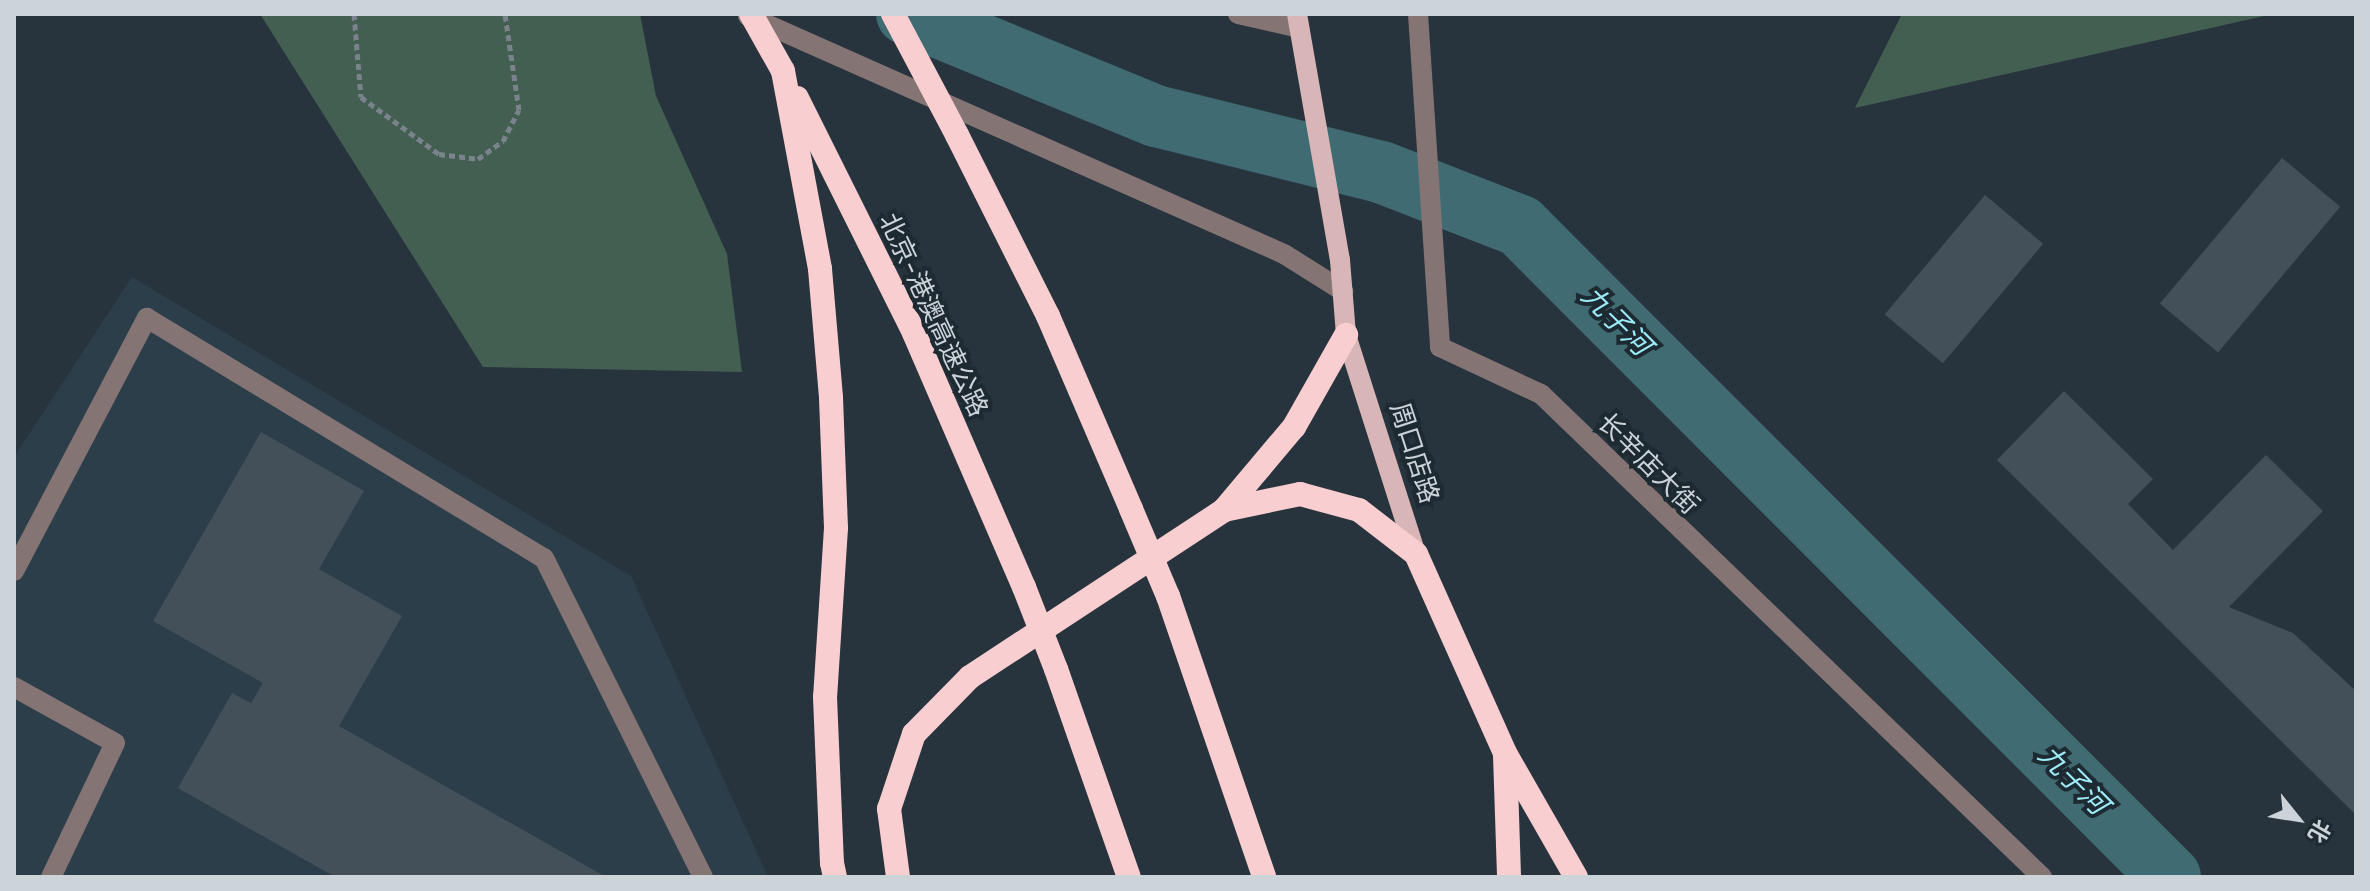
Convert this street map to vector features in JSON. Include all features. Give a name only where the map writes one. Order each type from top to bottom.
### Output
[{"type":"highway","name":"北京-港澳高速公路","points":[[751,14],[783,71],[914,333],[1024,587],[1129,877]]},
{"type":"highway","points":[[893,14],[1048,316],[1131,509],[1168,596],[1264,877]]},
{"type":"highway","points":[[783,71],[820,269],[831,398],[836,528],[825,697],[835,877]]},
{"type":"highway","points":[[898,877],[889,809],[914,734],[970,677],[1224,510],[1294,427],[1346,335]]},
{"type":"highway","points":[[1224,510],[1300,494],[1359,510],[1416,554]]},
{"type":"highway","name":"周口店路","points":[[1416,554],[1505,753],[1576,877]]},
{"type":"highway","points":[[1505,753],[1509,877]]},
{"type":"main road","name":"周口店路","points":[[1298,21],[1340,260],[1346,335],[1416,554]]},
{"type":"street","points":[[744,14],[1284,254],[1343,291]]},
{"type":"street","points":[[1238,14],[1298,21]]},
{"type":"street","name":"长辛店大街","points":[[1418,14],[1440,347],[1541,394],[2042,877]]},
{"type":"street","points":[[14,571],[147,318],[544,558],[703,877]]},
{"type":"street","points":[[14,687],[115,743],[51,877]]},
{"type":"path","points":[[354,14],[361,97],[439,154],[478,159],[503,141],[519,110],[505,14]]},
{"type":"shaded area","points":[[132,277],[631,576],[768,877],[14,877],[14,457]]},
{"type":"green space","points":[[260,14],[640,14],[656,96],[727,254],[742,372],[483,367]]},
{"type":"green space","points":[[1902,14],[2273,14],[1855,108]]},
{"type":"building","points":[[2282,158],[2340,207],[2218,352],[2160,304]]},
{"type":"building","points":[[1985,195],[2043,244],[1943,363],[1885,315]]},
{"type":"building","points":[[2064,391],[2153,479],[2128,504],[2173,550],[2266,455],[2323,511],[2229,607],[2293,633],[2356,691],[2356,815],[1997,460]]},
{"type":"building","points":[[261,432],[364,491],[319,569],[402,616],[339,726],[606,877],[335,877],[178,788],[232,693],[251,703],[263,683],[153,621]]},
{"type":"waterway","name":"九子河","points":[[907,14],[1156,116],[1381,172],[1520,226],[2170,877]]}]
